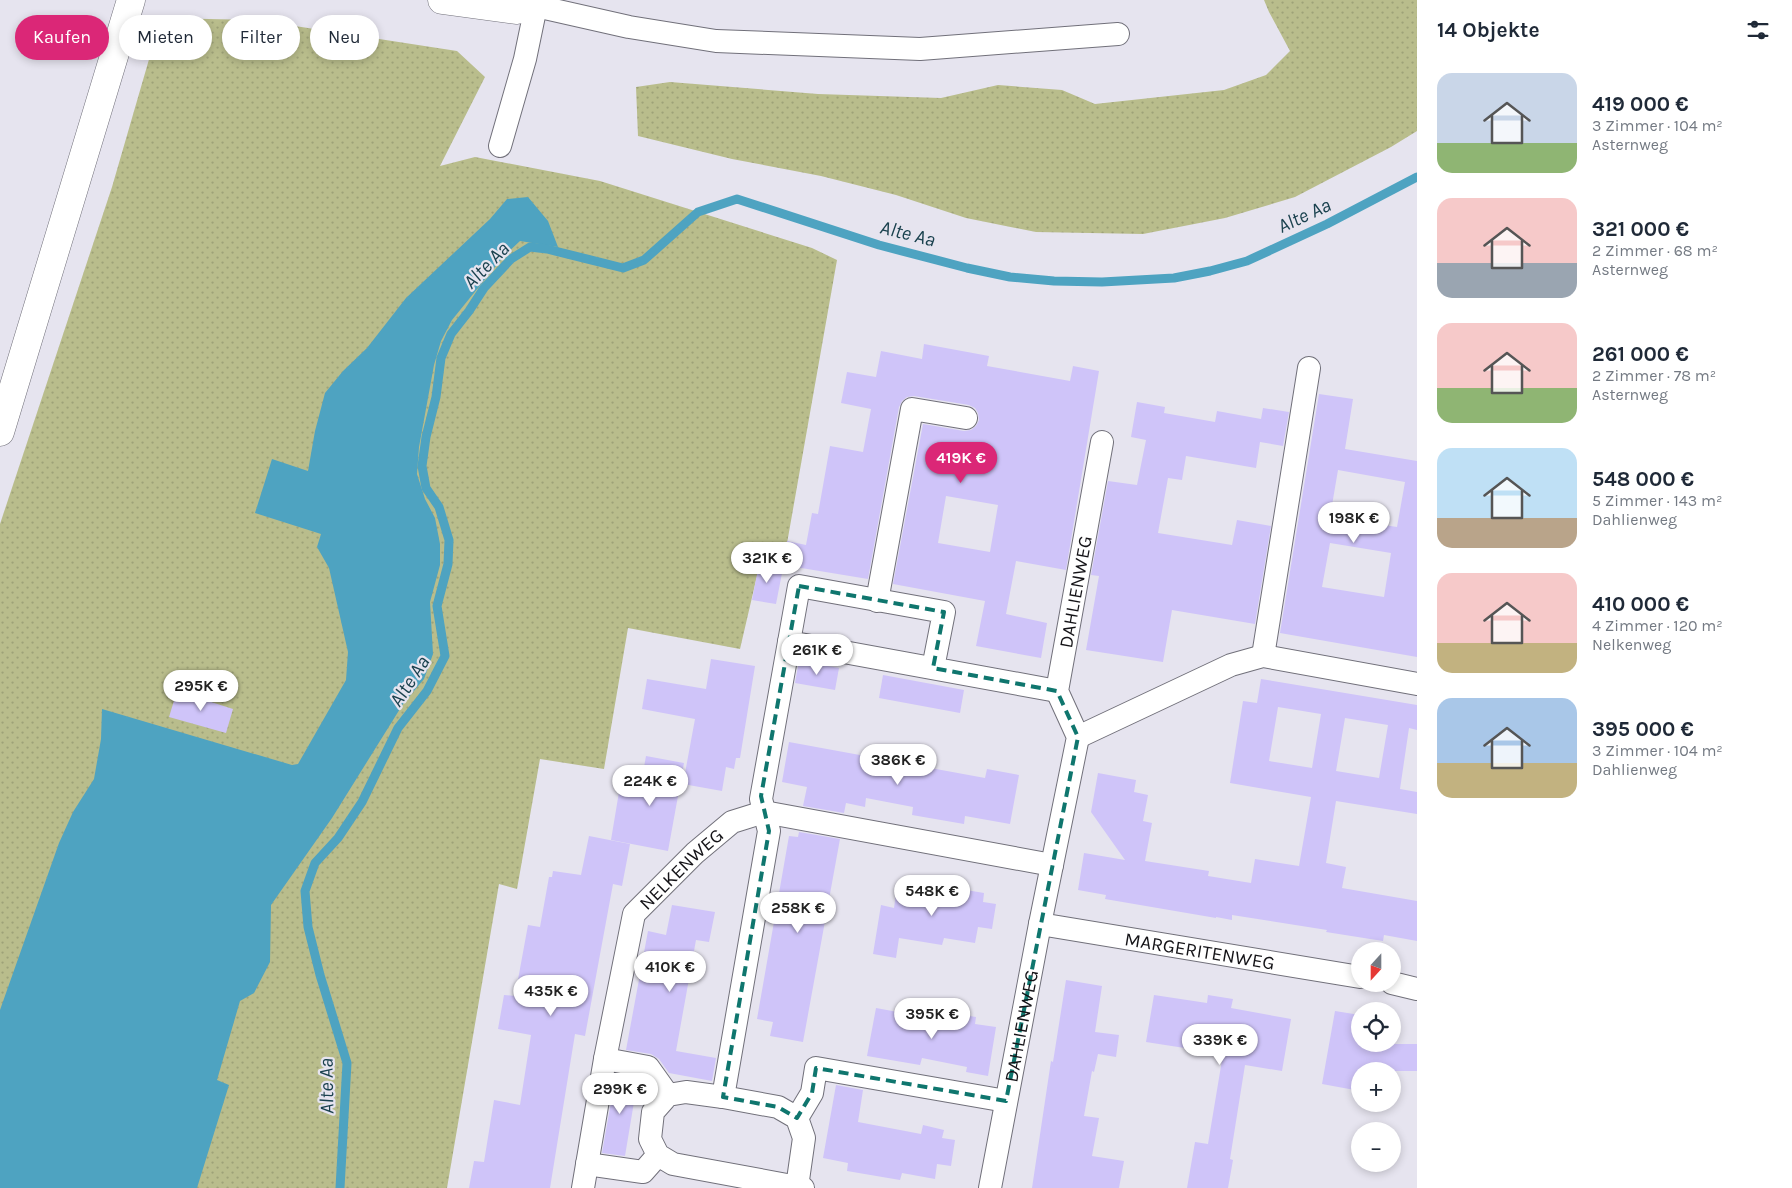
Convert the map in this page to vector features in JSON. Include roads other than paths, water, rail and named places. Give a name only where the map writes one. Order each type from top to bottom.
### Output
[{"type":"main road","points":[[0,432],[131,0]]},
{"type":"main road","points":[[442,0],[516,10],[539,3]]},
{"type":"street","points":[[500,146],[539,3],[629,27],[726,42],[920,49],[1118,34]]},
{"type":"street","points":[[1263,656],[1308,368]]},
{"type":"street","points":[[877,601],[912,409],[966,418]]},
{"type":"street","name":"DAHLIENWEG","points":[[1057,691],[1102,442]]},
{"type":"street","points":[[723,1097],[769,830],[762,796],[799,586],[944,612],[933,668]]},
{"type":"street","points":[[789,642],[1057,691],[1078,737],[1231,665],[1263,656],[1417,684]]},
{"type":"street","name":"DAHLIENWEG","points":[[990,1188],[1078,737]]},
{"type":"street","points":[[764,812],[1052,865]]},
{"type":"street","name":"NELKENWEG","points":[[583,1188],[605,1059],[634,914],[694,853],[732,822],[764,812]]},
{"type":"street","name":"MARGERITENWEG","points":[[1040,924],[1351,976]]},
{"type":"street","points":[[1401,985],[1417,989]]},
{"type":"street","points":[[605,1059],[648,1067],[668,1096]]},
{"type":"street","points":[[797,1118],[812,1093],[816,1068],[1006,1101]]},
{"type":"street","points":[[686,1092],[723,1097],[778,1107],[797,1118],[804,1138],[800,1187],[673,1164],[658,1155],[650,1139],[653,1112],[668,1096],[686,1092]]},
{"type":"street","points":[[587,1164],[643,1172],[658,1155]]},
{"type":"water","points":[[528,197],[548,221],[558,247],[520,241],[503,257],[452,320],[441,341],[434,365],[419,447],[417,474],[425,499],[435,518],[440,544],[440,565],[430,602],[433,654],[424,679],[403,704],[332,818],[271,905],[270,962],[254,993],[240,1001],[217,1080],[229,1085],[197,1188],[0,1188],[0,1010],[59,843],[73,812],[94,779],[101,739],[102,709],[292,765],[298,764],[346,680],[348,652],[329,568],[317,547],[321,534],[255,513],[272,459],[308,471],[315,431],[325,393],[343,371],[367,348],[406,298],[490,219],[507,199]]},
{"type":"waterway","name":"Alte Aa","points":[[340,1188],[347,1063],[320,975],[308,927],[305,891],[315,863],[338,838],[362,802],[398,728],[427,691],[445,656],[437,606],[448,564],[449,540],[439,507],[426,488],[422,466],[426,437],[436,397],[441,358],[451,334],[484,288],[511,259],[530,247],[547,249],[623,268],[644,260],[698,212],[737,199],[879,245],[1010,277],[1054,281],[1102,282],[1174,278],[1247,261],[1327,224],[1417,177]]}]
